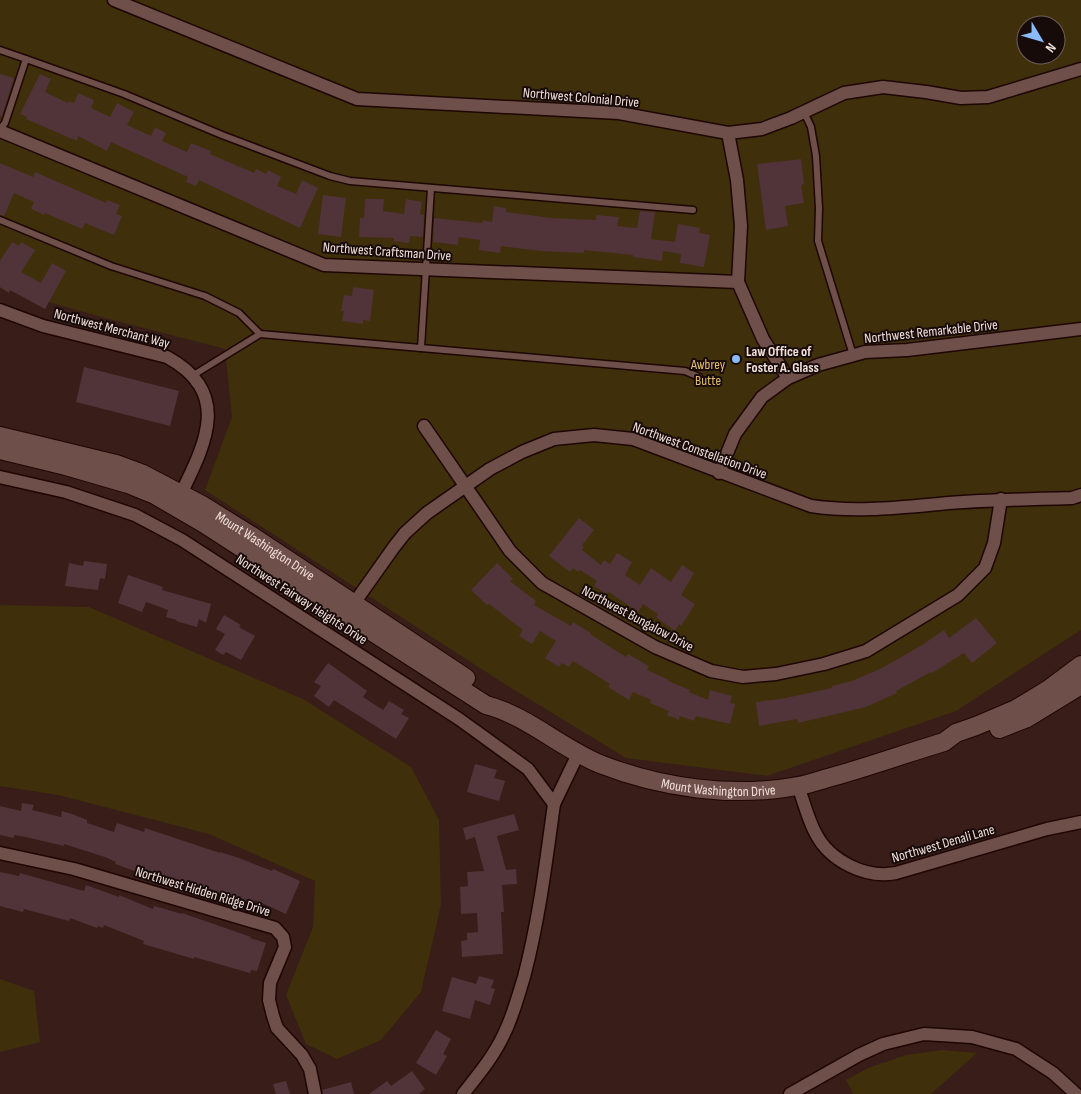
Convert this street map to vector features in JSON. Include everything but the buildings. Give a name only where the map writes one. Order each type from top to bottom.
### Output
[{"type":"main road","name":"Mount Washington Drive","points":[[0,436],[116,464],[143,474],[178,500],[350,609],[486,705],[502,709],[578,754],[632,775],[704,789],[755,791],[798,786],[944,742],[956,733],[1016,709],[1049,689],[1081,665]]},
{"type":"main road","name":"Mount Washington Drive","points":[[0,450],[109,478],[178,500]]},
{"type":"main road","name":"Mount Washington Drive","points":[[944,742],[965,741],[1027,718],[1081,685]]},
{"type":"street","name":"Northwest Colonial Drive","points":[[114,0],[357,99],[620,113],[728,132],[762,129],[844,93],[883,87],[961,98],[988,97],[1081,69]]},
{"type":"street","name":"Northwest Craftsman Drive","points":[[0,130],[324,264],[738,282]]},
{"type":"street","points":[[728,132],[737,180],[740,226],[738,282],[763,339],[788,378]]},
{"type":"street","name":"Northwest Merchant Way","points":[[0,310],[42,326],[167,357],[179,363],[192,376],[206,398],[208,429],[202,450],[178,500]]},
{"type":"street","name":"Northwest Remarkable Drive","points":[[719,473],[735,434],[762,397],[788,378],[818,365],[865,352],[907,350],[1081,328]]},
{"type":"street","name":"Northwest Bungalow Drive","points":[[424,426],[510,550],[542,583],[655,647],[711,671],[743,677],[776,674],[824,664],[866,651],[958,595],[985,568],[994,543],[1001,499]]},
{"type":"street","name":"Northwest Constellation Drive","points":[[350,609],[405,533],[427,513],[490,468],[554,439],[594,435],[633,440],[811,506],[836,510],[1001,499],[1072,498],[1081,495]]},
{"type":"street","name":"Northwest Fairway Heights Drive","points":[[0,478],[66,492],[135,515],[182,540],[459,719],[528,769],[554,804]]},
{"type":"street","points":[[463,1094],[493,1054],[504,1034],[517,1000],[532,948],[554,804],[578,754]]},
{"type":"street","name":"Northwest Denali Lane","points":[[798,786],[816,835],[826,848],[846,864],[866,872],[896,873],[1047,829],[1081,822]]},
{"type":"street","name":"Northwest Hidden Ridge Drive","points":[[0,853],[74,869],[275,928],[283,937],[285,947],[270,982],[269,1000],[277,1028],[302,1055],[310,1069],[315,1094]]},
{"type":"street","points":[[790,1094],[859,1055],[883,1044],[924,1034],[972,1037],[1016,1049],[1053,1073],[1076,1094]]},
{"type":"lane","points":[[0,50],[124,94],[222,136],[330,176],[350,181],[693,210]]},
{"type":"lane","points":[[0,130],[5,123],[26,59]]},
{"type":"lane","points":[[804,112],[811,128],[816,156],[819,208],[818,241],[853,355]]},
{"type":"lane","points":[[421,348],[431,188]]},
{"type":"lane","points":[[0,220],[111,266],[205,296],[239,313],[260,334]]},
{"type":"lane","points":[[192,376],[260,334],[685,371],[699,377]]},
{"type":"green space","name":"Awbrey Butte","points":[[0,0],[1081,0],[1081,630],[956,711],[767,776],[626,758],[503,683],[205,490],[232,417],[225,349],[0,288]]},
{"type":"green space","points":[[0,605],[89,607],[303,699],[411,767],[439,820],[441,905],[421,992],[381,1040],[337,1059],[306,1044],[286,995],[313,927],[315,881],[209,834],[58,795],[0,786]]},
{"type":"green space","points":[[0,979],[34,991],[40,1042],[0,1052]]},
{"type":"green space","points":[[942,1050],[977,1053],[931,1094],[853,1094],[846,1080],[868,1068],[906,1055]]},
{"type":"place","name":"Law Office of Foster A. Glass","points":[[736,359]]}]
